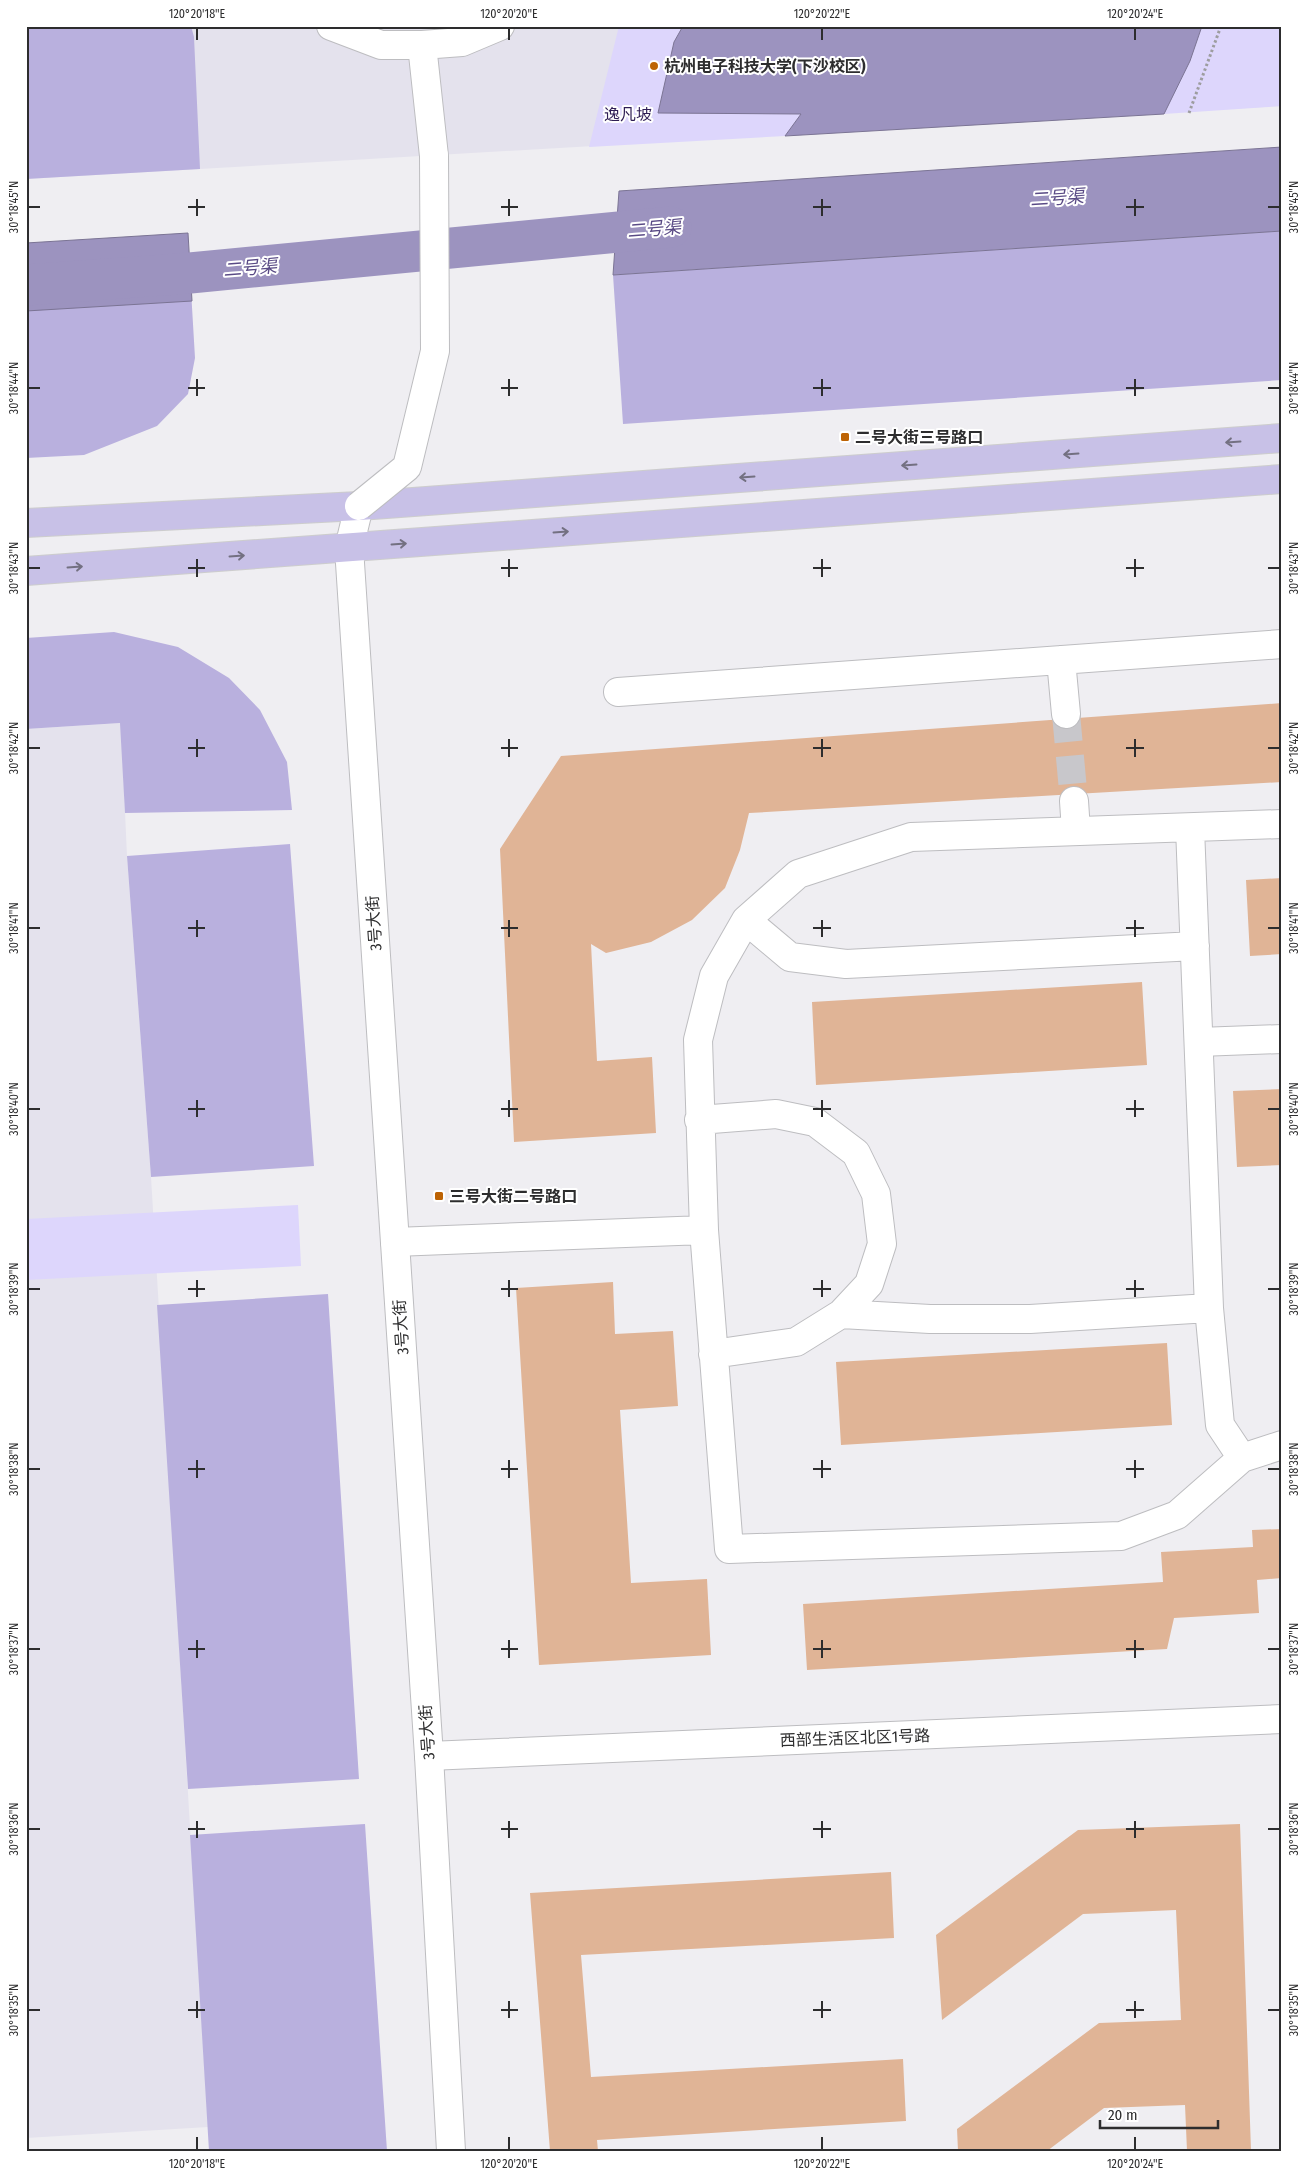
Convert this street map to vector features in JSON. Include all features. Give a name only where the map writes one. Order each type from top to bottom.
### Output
[{"type":"main road","points":[[26,523],[359,506],[1282,438]]},
{"type":"main road","points":[[26,571],[1282,479]]},
{"type":"street","points":[[331,26],[381,45],[422,45],[462,42],[500,26]]},
{"type":"street","points":[[359,506],[407,468],[435,351],[434,156],[422,45]]},
{"type":"street","name":"3号大街","points":[[359,506],[348,548],[429,1756],[451,2151]]},
{"type":"street","points":[[618,692],[1282,644]]},
{"type":"street","points":[[1061,660],[1066,714]]},
{"type":"street","points":[[1074,801],[1076,831]]},
{"type":"street","points":[[1282,824],[912,837],[798,874],[746,920],[714,976],[698,1040],[699,1120],[704,1230],[729,1548],[1122,1536],[1177,1515],[1242,1458],[1282,1445]]},
{"type":"street","points":[[1190,828],[1209,1308],[1220,1425],[1242,1458]]},
{"type":"street","points":[[746,920],[790,957],[846,964],[1195,946]]},
{"type":"street","points":[[1199,1042],[1282,1040]]},
{"type":"street","points":[[699,1120],[776,1114],[815,1122],[856,1153],[876,1194],[882,1244],[869,1284],[841,1314],[796,1342],[713,1354]]},
{"type":"street","points":[[395,1242],[704,1230]]},
{"type":"street","points":[[841,1314],[930,1320],[1030,1320],[1209,1308]]},
{"type":"street","name":"西部生活区北区1号路","points":[[429,1756],[1282,1720]]},
{"type":"path","points":[[1189,113],[1221,26]]},
{"type":"shaded area","name":"杭州电子科技大学(下沙校区)","points":[[26,26],[1282,26],[1282,106],[26,179]]},
{"type":"shaded area","points":[[26,26],[191,26],[194,37],[200,169],[26,179]]},
{"type":"shaded area","points":[[1282,231],[1282,380],[623,424],[613,275]]},
{"type":"shaded area","points":[[190,273],[195,358],[188,394],[157,426],[84,455],[26,458],[26,285]]},
{"type":"shaded area","points":[[114,632],[178,647],[229,678],[260,710],[287,762],[292,810],[125,813],[120,723],[26,729],[26,638]]},
{"type":"shaded area","points":[[121,723],[127,856],[151,1177],[208,2127],[26,2138],[26,729]]},
{"type":"shaded area","points":[[290,844],[314,1166],[151,1177],[127,856]]},
{"type":"shaded area","points":[[328,1294],[359,1779],[188,1789],[157,1305]]},
{"type":"shaded area","points":[[365,1824],[387,2151],[209,2151],[190,1835]]},
{"type":"green space","name":"逸凡坡","points":[[619,26],[683,26],[674,43],[658,113],[802,114],[785,136],[589,147]]},
{"type":"green space","points":[[1202,26],[1282,26],[1282,106],[1164,114],[1190,61]]},
{"type":"green space","points":[[298,1205],[301,1266],[26,1280],[26,1219]]},
{"type":"water","points":[[683,26],[1202,26],[1190,61],[1164,114],[785,136],[801,114],[658,113],[674,42]]},
{"type":"water","points":[[1282,147],[1282,231],[613,275],[619,191]]},
{"type":"water","points":[[188,233],[192,301],[26,311],[26,243]]},
{"type":"building","points":[[1282,703],[1282,782],[749,813],[740,850],[725,888],[692,920],[651,942],[606,953],[591,944],[597,1061],[652,1057],[656,1133],[514,1142],[500,849],[561,756]]},
{"type":"building","points":[[1282,878],[1282,954],[1250,956],[1246,880]]},
{"type":"building","points":[[1142,982],[1147,1065],[816,1085],[812,1002]]},
{"type":"building","points":[[1282,1089],[1282,1165],[1237,1167],[1233,1091]]},
{"type":"building","points":[[613,1282],[615,1334],[673,1331],[678,1406],[620,1410],[631,1583],[707,1579],[711,1655],[539,1665],[516,1288]]},
{"type":"building","points":[[1167,1343],[1172,1425],[841,1445],[836,1362]]},
{"type":"building","points":[[1282,1529],[1282,1578],[1257,1580],[1259,1613],[1174,1618],[1167,1649],[807,1670],[803,1604],[1163,1582],[1161,1552],[1253,1547],[1252,1530]]},
{"type":"building","points":[[1240,1824],[1251,2151],[1187,2151],[1185,2105],[1104,2108],[1047,2151],[958,2151],[957,2129],[1099,2023],[1181,2020],[1176,1910],[1083,1914],[942,2020],[936,1935],[1078,1830]]},
{"type":"building","points":[[891,1872],[894,1938],[581,1955],[591,2077],[903,2059],[906,2121],[597,2140],[598,2151],[550,2151],[530,1893]]},
{"type":"waterway","name":"二号渠","points":[[26,285],[190,273],[671,227]]},
{"type":"tunnel","points":[[1066,714],[1074,801]]},
{"type":"place","name":"杭州电子科技大学(下沙校区)","points":[[654,66]]},
{"type":"place","name":"二号大街三号路口","points":[[845,437]]},
{"type":"place","name":"三号大街二号路口","points":[[439,1196]]}]
